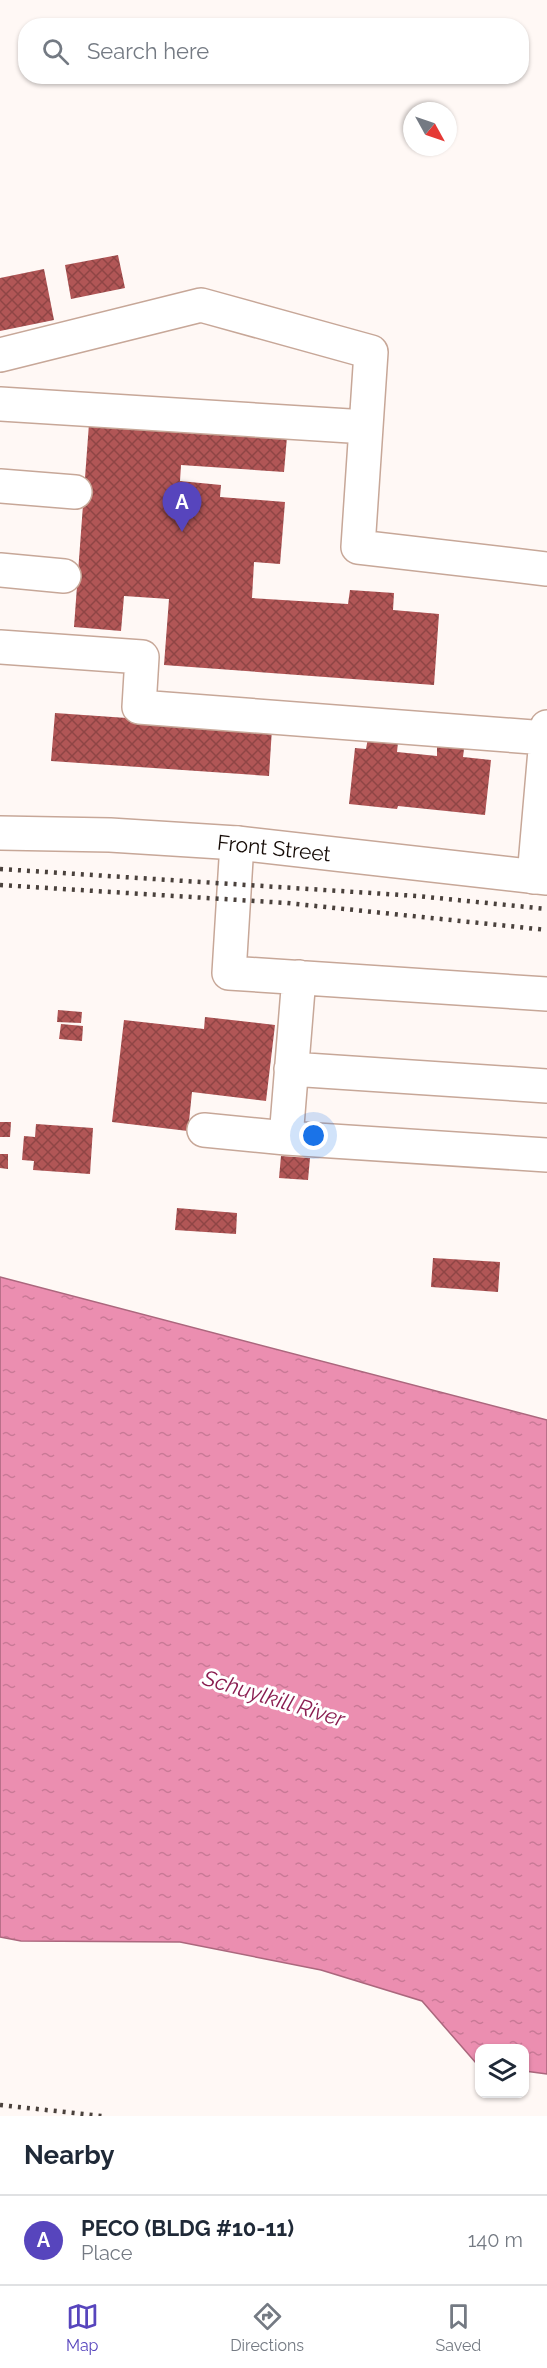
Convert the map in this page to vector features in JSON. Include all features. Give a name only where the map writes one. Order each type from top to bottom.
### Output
[{"type":"main road","points":[[0,355],[201,305],[371,352],[358,547],[547,569]]},
{"type":"main road","points":[[0,404],[366,427]]},
{"type":"main road","points":[[0,486],[75,492]]},
{"type":"main road","points":[[0,570],[64,576]]},
{"type":"main road","points":[[0,647],[142,657],[139,707],[547,733],[541,878]]},
{"type":"main road","name":"Front Street","points":[[0,833],[111,835],[237,843],[541,878]]},
{"type":"main road","points":[[237,843],[229,973],[547,994]]},
{"type":"main road","points":[[286,1137],[298,977]]},
{"type":"main road","points":[[291,1069],[547,1086]]},
{"type":"main road","points":[[204,1130],[547,1155]]},
{"type":"water","name":"Schuylkill River","points":[[0,1277],[547,1420],[547,2074],[529,2072],[529,2044],[475,2044],[475,2062],[422,2001],[321,1970],[180,1942],[21,1941],[0,1937]]},
{"type":"building","points":[[118,255],[125,288],[71,299],[65,265]]},
{"type":"building","points":[[44,269],[54,320],[0,331],[0,278]]},
{"type":"building","points":[[90,410],[288,425],[284,472],[181,465],[180,481],[221,485],[220,497],[285,502],[280,564],[254,562],[252,598],[348,604],[350,590],[394,593],[393,610],[439,614],[434,685],[164,665],[169,599],[124,596],[121,631],[74,627]]},
{"type":"building","points":[[55,713],[272,728],[269,776],[51,761]]},
{"type":"building","points":[[368,738],[398,742],[397,752],[437,756],[437,746],[464,749],[463,757],[491,760],[485,815],[398,806],[397,809],[349,804],[355,748],[366,749]]},
{"type":"building","points":[[58,1010],[82,1012],[81,1023],[57,1022]]},
{"type":"building","points":[[205,1017],[275,1025],[266,1101],[192,1092],[188,1131],[112,1122],[124,1020],[204,1029]]},
{"type":"building","points":[[61,1024],[83,1026],[82,1041],[59,1039]]},
{"type":"building","points":[[0,1122],[11,1122],[10,1137],[0,1137]]},
{"type":"building","points":[[36,1124],[93,1128],[90,1174],[33,1170],[34,1161],[22,1160],[24,1136],[35,1137]]},
{"type":"building","points":[[0,1154],[8,1154],[8,1169],[0,1168]]},
{"type":"building","points":[[281,1156],[310,1158],[308,1180],[279,1178]]},
{"type":"building","points":[[177,1208],[237,1213],[236,1234],[175,1230]]},
{"type":"building","points":[[433,1258],[500,1262],[498,1292],[431,1287]]},
{"type":"railway","points":[[0,869],[417,896],[547,909]]},
{"type":"railway","points":[[0,885],[287,903],[547,930]]},
{"type":"railway","points":[[0,2105],[102,2116]]},
{"type":"place","name":"PECO (BLDG #10-11)","points":[[182,532]]}]
